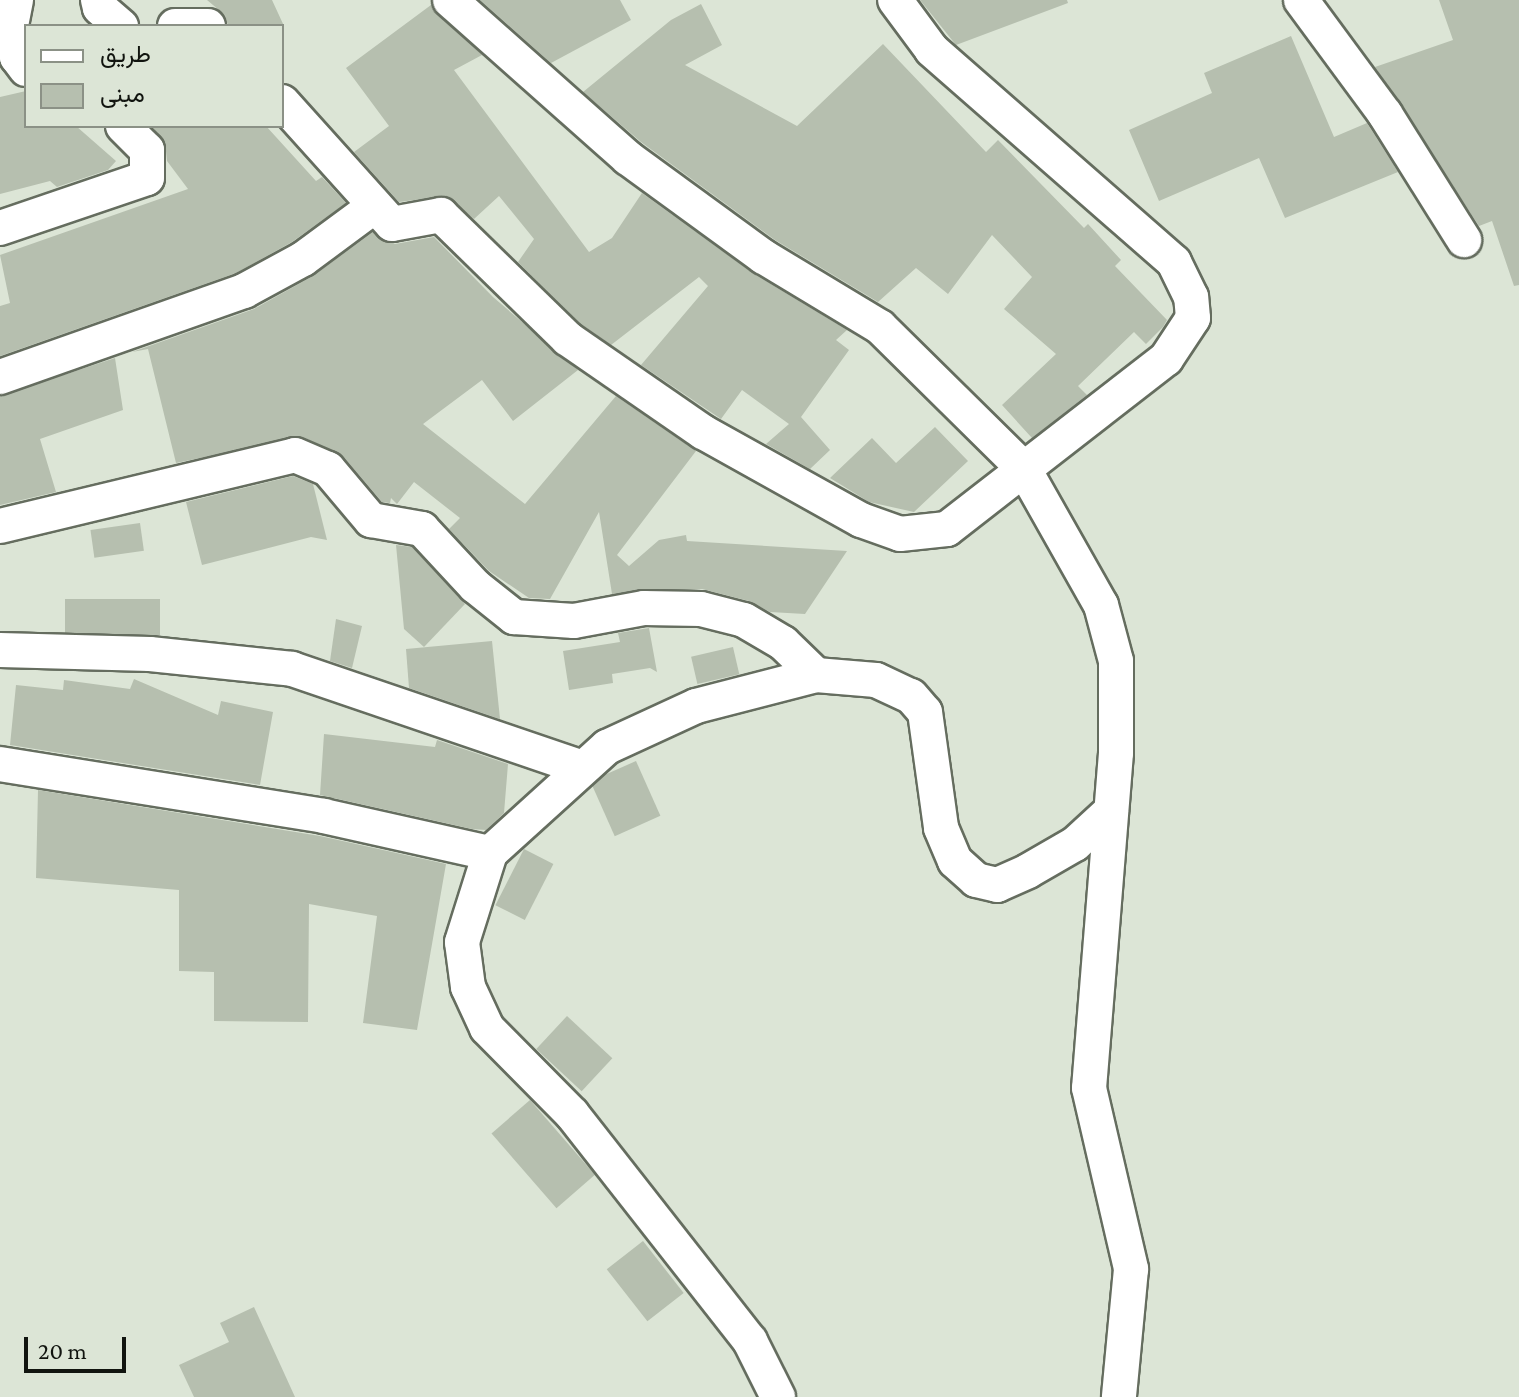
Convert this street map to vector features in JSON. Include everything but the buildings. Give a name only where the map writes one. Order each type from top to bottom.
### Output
[{"type":"street","points":[[16,0],[11,26],[17,57],[24,66]]},
{"type":"street","points":[[98,0],[100,8],[119,24]]},
{"type":"street","points":[[450,0],[628,158],[764,257],[880,327],[1024,469],[1101,605],[1116,661],[1111,811],[1089,1088],[1131,1269],[1119,1397]]},
{"type":"street","points":[[284,104],[372,208],[392,224],[441,215],[568,339],[703,432],[861,520],[900,534],[947,529],[1166,359],[1193,318],[1191,297],[1174,262],[932,50],[895,0]]},
{"type":"street","points":[[1301,0],[1385,114],[1464,240]]},
{"type":"street","points":[[0,228],[147,178],[147,150],[125,128]]},
{"type":"street","points":[[0,377],[244,291],[303,259],[372,208]]},
{"type":"street","points":[[0,526],[295,455],[328,469],[371,520],[422,529],[475,586],[514,617],[574,621],[644,608],[701,609],[744,620],[783,643],[816,675]]},
{"type":"street","points":[[0,650],[150,654],[292,669],[582,768]]},
{"type":"street","points":[[778,1397],[750,1341],[572,1114],[487,1028],[468,987],[462,942],[490,853],[607,747],[696,706],[816,675],[876,680],[911,696],[925,712],[941,828],[955,861],[976,880],[997,885],[1028,871],[1075,844],[1111,811]]},
{"type":"street","points":[[0,764],[324,816],[490,853]]}]
